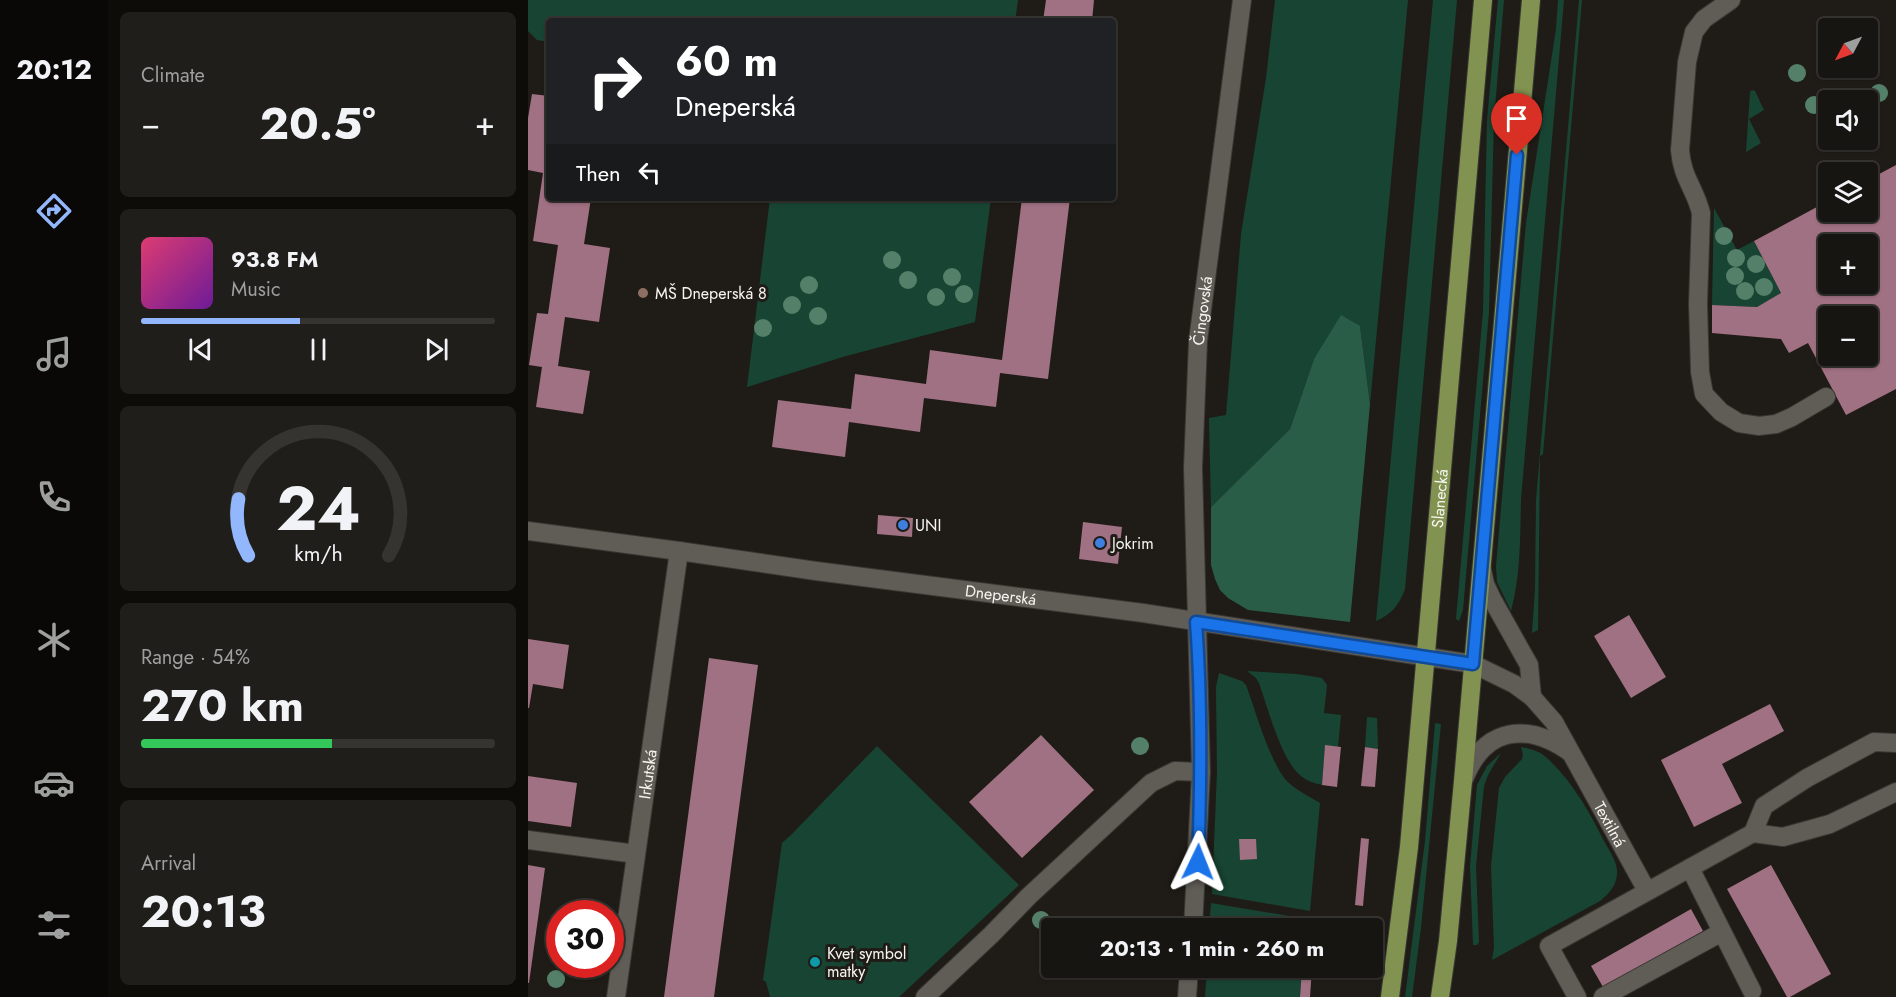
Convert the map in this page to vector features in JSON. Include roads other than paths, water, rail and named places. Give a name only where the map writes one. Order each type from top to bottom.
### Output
[{"type":"main road","name":"Slanecká","points":[[1390,997],[1406,877],[1483,0]]},
{"type":"main road","points":[[1440,997],[1448,941],[1463,781],[1531,0]]},
{"type":"street","name":"Čingovská","points":[[1194,918],[1202,772],[1193,468],[1198,341],[1242,0]]},
{"type":"street","points":[[1731,0],[1704,19],[1694,32],[1687,62],[1681,139],[1681,165],[1701,213],[1698,316],[1700,372],[1704,394],[1721,412],[1739,423],[1759,426],[1776,424],[1826,397]]},
{"type":"street","name":"Dneperská","points":[[528,531],[816,572],[1143,613],[1473,664]]},
{"type":"street","name":"Irkutská","points":[[616,997],[679,551]]},
{"type":"street","points":[[1482,567],[1485,584],[1492,599],[1529,665],[1532,697]]},
{"type":"street","name":"Textilná","points":[[1473,664],[1503,677],[1532,697],[1554,722],[1647,891]]},
{"type":"street","points":[[1463,781],[1480,750],[1494,740],[1511,733],[1537,735],[1573,754]]},
{"type":"street","points":[[1753,833],[1764,806],[1808,778],[1874,742],[1896,743]]},
{"type":"street","points":[[925,997],[1029,896],[1151,783],[1175,771],[1202,772]]},
{"type":"street","points":[[1577,997],[1549,946],[1753,833],[1783,837],[1821,827],[1896,792]]},
{"type":"street","points":[[528,840],[636,854]]},
{"type":"street","points":[[1690,867],[1752,991]]},
{"type":"street","points":[[1603,997],[1722,932]]},
{"type":"street","points":[[1187,997],[1189,978]]},
{"type":"place","name":"MŠ Dneperská 8","points":[[643,293]]},
{"type":"place","name":"UNI","points":[[903,525]]},
{"type":"place","name":"Jokrim","points":[[1100,543]]},
{"type":"place","name":"Kvet symbol matky","points":[[815,962]]}]
